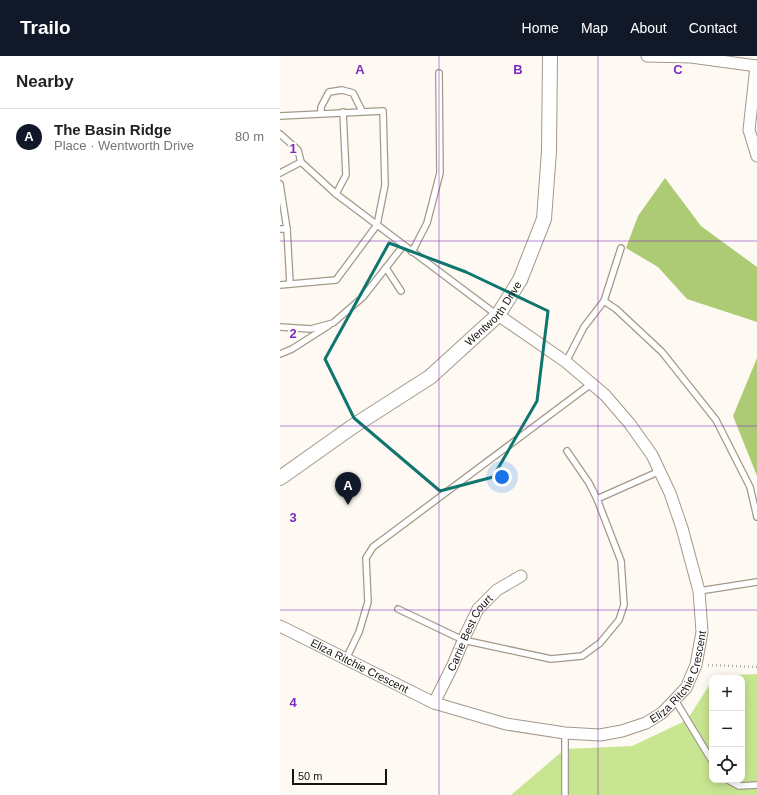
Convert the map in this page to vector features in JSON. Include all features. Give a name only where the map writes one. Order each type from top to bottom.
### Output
[{"type":"street","name":"Wentworth Drive","points":[[280,478],[352,427],[430,377],[498,315],[520,280],[544,219],[550,151],[550,56]]},
{"type":"street","points":[[647,56],[691,57],[756,66],[749,130],[757,156]]},
{"type":"street","name":"Eliza Ritchie Crescent","points":[[280,626],[434,703],[506,724],[565,733],[600,735],[622,731],[646,723],[662,714],[686,688],[696,665],[702,632],[699,591],[682,528],[670,493],[652,455],[630,424],[605,395],[566,362],[498,315]]},
{"type":"street","name":"Carrie Best Court","points":[[434,703],[478,609],[497,590],[521,576]]},
{"type":"lane","points":[[412,252],[427,223],[440,173],[439,73]]},
{"type":"lane","points":[[321,113],[321,107],[329,92],[342,90],[353,93],[362,111]]},
{"type":"lane","points":[[280,116],[383,111],[385,185],[377,226],[336,280],[280,285]]},
{"type":"lane","points":[[336,194],[346,175],[343,112]]},
{"type":"lane","points":[[280,134],[298,150],[301,162],[336,194],[403,246],[498,315]]},
{"type":"lane","points":[[280,173],[301,162]]},
{"type":"lane","points":[[280,184],[287,229],[290,284]]},
{"type":"lane","points":[[280,229],[287,229]]},
{"type":"lane","points":[[280,354],[292,349],[333,323],[363,297],[403,246]]},
{"type":"lane","points":[[566,362],[584,327],[604,301],[621,248]]},
{"type":"lane","points":[[386,268],[401,291]]},
{"type":"lane","points":[[604,301],[616,309],[662,352],[716,420],[750,487],[757,517]]},
{"type":"lane","points":[[280,327],[311,328],[333,323]]},
{"type":"lane","points":[[346,659],[359,632],[368,602],[366,558],[372,547],[591,384]]},
{"type":"lane","points":[[398,609],[463,640],[551,660],[582,656],[600,643],[619,620],[624,605],[621,561],[589,483],[567,451]]},
{"type":"lane","points":[[597,500],[660,471]]},
{"type":"lane","points":[[699,591],[757,582]]},
{"type":"lane","points":[[675,700],[709,756]]},
{"type":"lane","points":[[565,733],[565,795]]},
{"type":"lane","points":[[734,783],[739,786],[757,785]]},
{"type":"path","points":[[696,665],[757,667]]},
{"type":"highlighted area","points":[[389,243],[466,272],[548,311],[537,401],[493,477],[440,491],[354,418],[325,359]]},
{"type":"green space","points":[[665,178],[701,226],[757,267],[757,322],[687,299],[658,267],[626,248],[638,216]]},
{"type":"green space","points":[[757,358],[757,476],[733,416]]},
{"type":"green space","points":[[757,674],[757,795],[511,795],[565,749],[632,746],[687,720],[709,686],[709,783],[745,783],[745,675],[736,675]]},
{"type":"place","name":"The Basin Ridge","points":[[348,505]]}]
